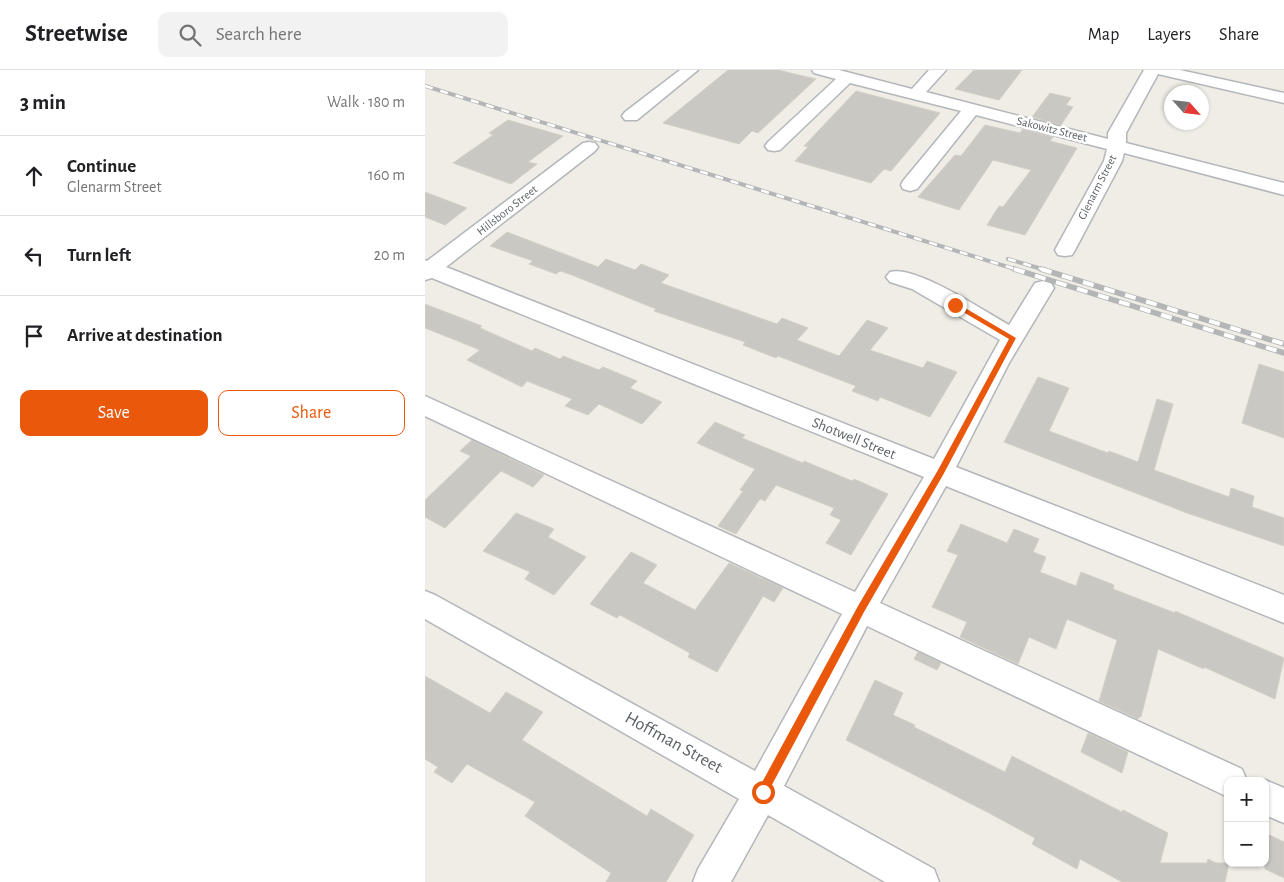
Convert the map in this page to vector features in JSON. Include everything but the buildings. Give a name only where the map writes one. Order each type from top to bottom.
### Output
[{"type":"street","points":[[631,116],[690,70]]},
{"type":"street","name":"Sakowitz Street","points":[[820,70],[1284,189]]},
{"type":"street","points":[[915,94],[938,70]]},
{"type":"street","name":"Glenarm Street","points":[[1065,250],[1113,162],[1117,146],[1117,133],[1152,70]]},
{"type":"street","points":[[1159,70],[1284,98]]},
{"type":"street","points":[[774,146],[847,77]]},
{"type":"street","points":[[910,185],[972,109]]},
{"type":"street","name":"Hillsboro Street","points":[[427,269],[589,147]]},
{"type":"street","name":"Shotwell Street","points":[[427,269],[1284,609]]},
{"type":"street","points":[[897,277],[920,284],[1013,338]]},
{"type":"street","points":[[711,882],[763,792],[861,609],[1043,288]]},
{"type":"street","points":[[425,405],[1224,779]]},
{"type":"street","name":"Hoffman Street","points":[[425,604],[921,882]]},
{"type":"street","points":[[1269,799],[1284,806]]},
{"type":"railway","points":[[425,86],[1018,270]]},
{"type":"railway","points":[[1008,259],[1045,270]]},
{"type":"railway","points":[[1014,269],[1284,353]]},
{"type":"railway","points":[[1041,269],[1284,344]]},
{"type":"route","points":[[763,792],[861,609],[940,472],[998,362],[1013,338],[955,305]]}]
